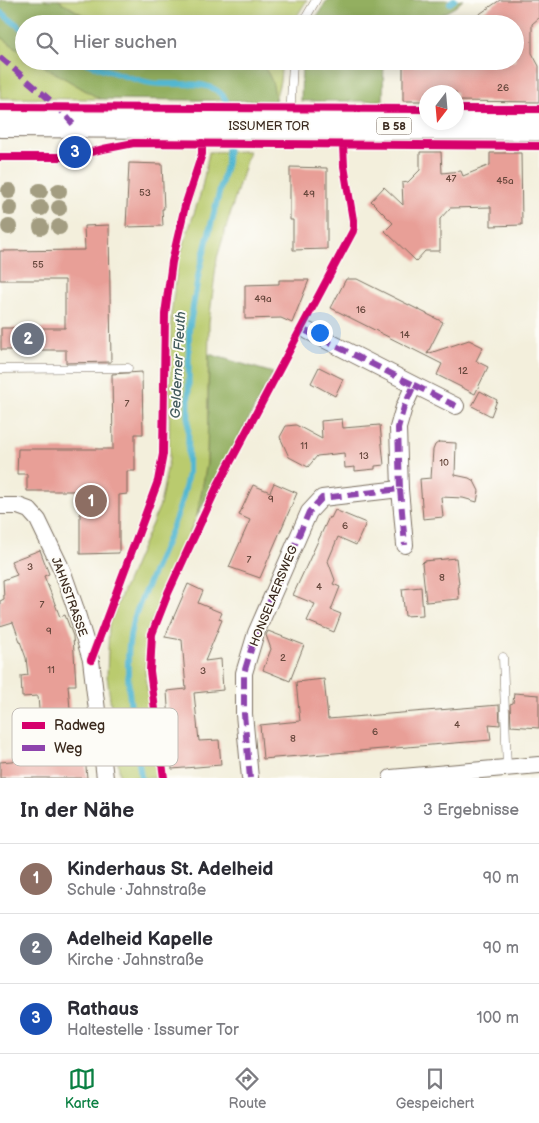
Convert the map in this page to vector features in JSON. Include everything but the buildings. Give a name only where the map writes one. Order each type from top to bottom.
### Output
[{"type":"main road","name":"ISSUMER TOR","points":[[0,124],[539,127]]},
{"type":"street","points":[[308,331],[456,406]]},
{"type":"street","points":[[404,545],[398,428],[404,407],[414,385]]},
{"type":"street","name":"HONSELAERSWEG","points":[[250,778],[244,714],[244,673],[256,633],[309,512],[322,498],[400,489]]},
{"type":"street","name":"JAHNSTRASSE","points":[[0,506],[18,506],[29,510],[38,520],[62,570],[91,660],[97,708]]},
{"type":"street","points":[[391,778],[539,765]]},
{"type":"lane","points":[[307,15],[316,0]]},
{"type":"lane","points":[[290,126],[293,70]]},
{"type":"lane","points":[[0,369],[128,368]]},
{"type":"lane","points":[[503,656],[507,768]]},
{"type":"green space","points":[[0,0],[58,0],[84,15],[15,15],[15,47],[0,36]]},
{"type":"green space","points":[[58,0],[307,0],[298,15],[81,14]]},
{"type":"green space","points":[[327,0],[463,0],[441,15],[318,15]]},
{"type":"green space","points":[[0,36],[15,47],[15,70],[50,70],[100,99],[0,98]]},
{"type":"green space","points":[[50,70],[265,70],[274,89],[275,101],[100,99]]},
{"type":"green space","points":[[266,70],[281,70],[275,101],[274,89]]},
{"type":"green space","points":[[302,70],[384,70],[383,101],[301,101]]},
{"type":"green space","points":[[249,151],[217,258],[209,322],[207,463],[197,516],[147,632],[145,672],[150,708],[111,708],[107,676],[109,624],[160,505],[169,459],[171,315],[178,262],[201,192],[209,152]]},
{"type":"green space","points":[[209,354],[273,373],[197,516],[207,463]]},
{"type":"green space","points":[[118,766],[157,766],[159,778],[120,778]]},
{"type":"waterway","points":[[450,3],[454,0]]},
{"type":"waterway","name":"Gelderner Fleuth","points":[[0,12],[15,23]]},
{"type":"waterway","name":"Gelderner Fleuth","points":[[107,70],[151,83],[193,84],[209,87],[216,90],[225,99],[228,119]]},
{"type":"waterway","name":"Gelderner Fleuth","points":[[131,708],[128,663],[132,626],[182,501],[188,473],[189,330],[199,272],[227,162],[228,132]]},
{"type":"waterway","name":"Gelderner Fleuth","points":[[139,766],[141,778]]},
{"type":"marked path","points":[[0,57],[15,70]]},
{"type":"marked path","points":[[15,70],[58,107],[73,124]]},
{"type":"marked path","points":[[250,778],[244,714],[244,673],[256,633],[309,512],[322,498],[400,489],[398,428],[404,407],[414,385],[302,329]]},
{"type":"marked path","points":[[414,385],[456,406]]},
{"type":"marked path","points":[[400,489],[405,545]]},
{"type":"cycle path","points":[[0,107],[419,109]]},
{"type":"cycle path","points":[[464,109],[539,109]]},
{"type":"cycle path","points":[[0,157],[72,157],[134,143],[539,146]]},
{"type":"cycle path","points":[[91,660],[158,481],[163,454],[165,314],[172,262],[185,206],[202,154],[202,143]]},
{"type":"cycle path","points":[[155,708],[150,671],[152,634],[168,593],[218,485],[353,231],[354,226],[344,166],[343,145]]},
{"type":"cycle path","points":[[162,766],[164,778]]},
{"type":"place","name":"Rathaus","points":[[75,152]]},
{"type":"place","name":"Adelheid Kapelle","points":[[28,339]]},
{"type":"place","name":"Kinderhaus St. Adelheid","points":[[91,501]]}]
